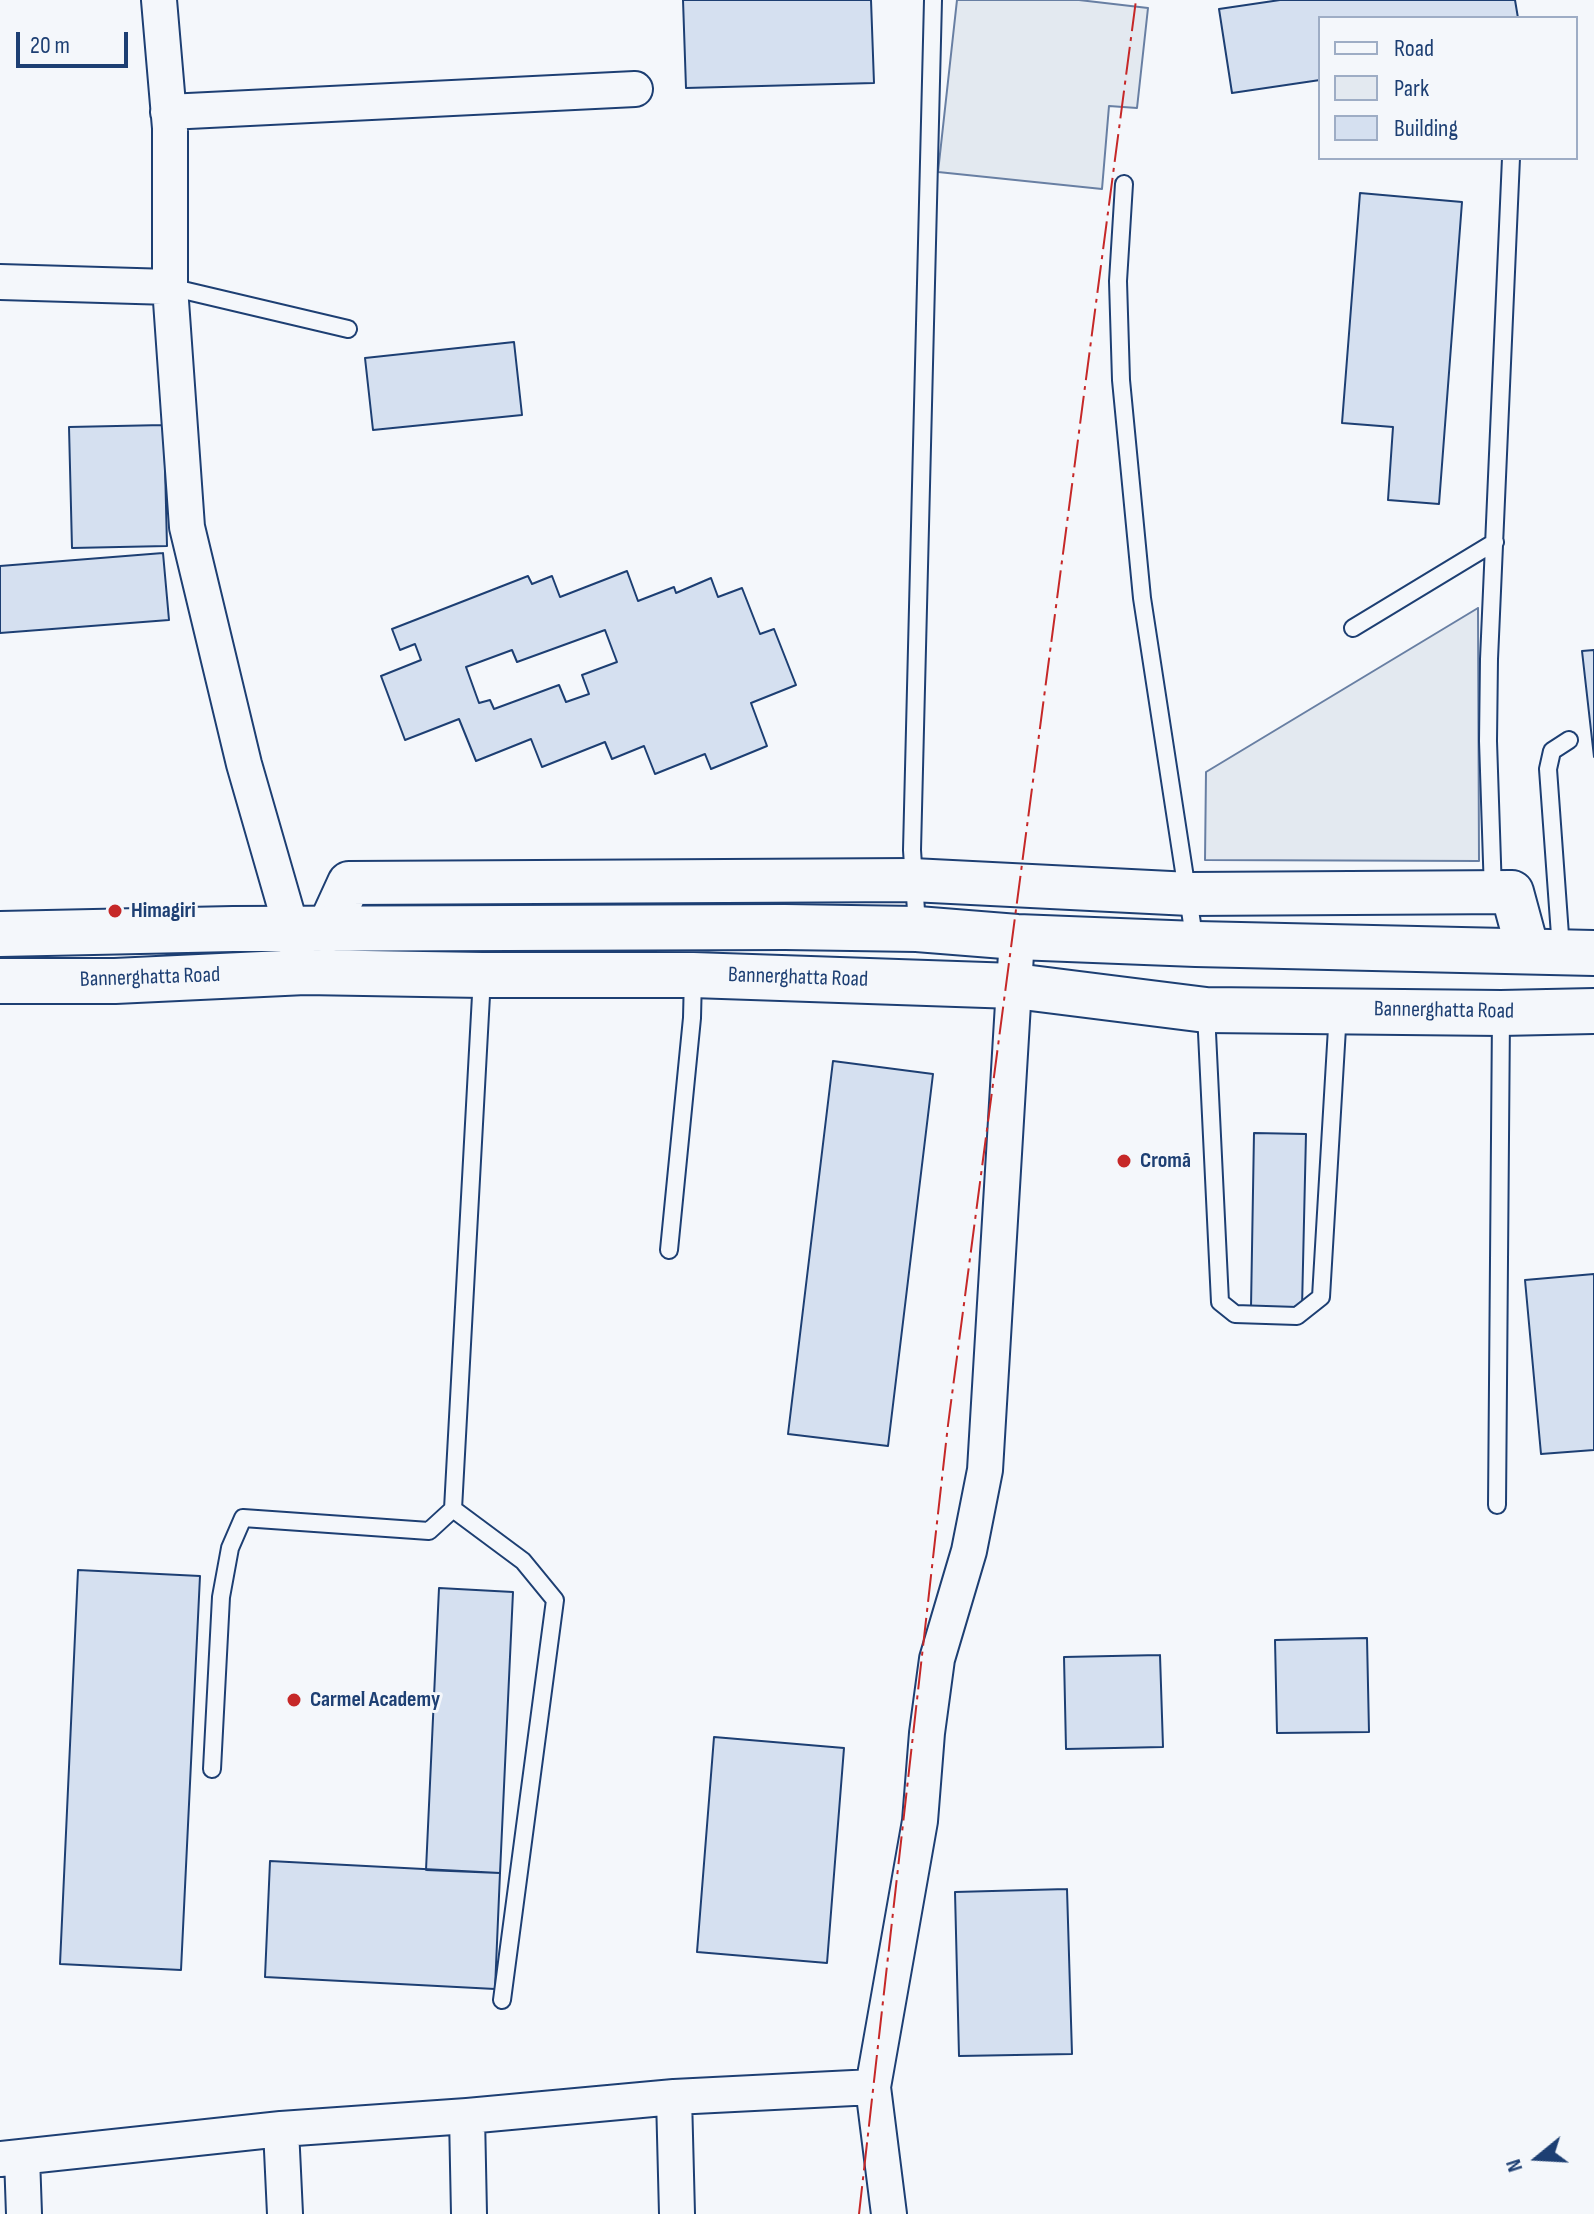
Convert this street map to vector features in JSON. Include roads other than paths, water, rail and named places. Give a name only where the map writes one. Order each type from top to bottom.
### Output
[{"type":"main road","points":[[0,934],[785,927],[917,929],[1017,937],[1196,944],[1561,952]]},
{"type":"main road","name":"Bannerghatta Road","points":[[0,981],[115,981],[305,972],[693,975],[1015,986],[1206,1010],[1594,1011]]},
{"type":"street","points":[[159,0],[168,112],[170,287],[187,527],[244,764],[308,930],[305,972]]},
{"type":"street","points":[[168,112],[635,89]]},
{"type":"street","points":[[0,282],[170,287]]},
{"type":"street","points":[[308,930],[349,883],[912,880],[1190,894],[1512,892],[1561,952]]},
{"type":"street","points":[[889,2214],[873,2087],[920,1821],[937,1659],[969,1551],[985,1470],[1017,937]]},
{"type":"street","points":[[24,2214],[11,2158],[281,2129],[674,2097],[873,2087]]},
{"type":"street","points":[[674,2097],[677,2214]]},
{"type":"street","points":[[467,2116],[469,2214]]},
{"type":"street","points":[[281,2129],[285,2214]]},
{"type":"lane","points":[[917,929],[912,880],[933,0]]},
{"type":"lane","points":[[1493,892],[1488,741],[1489,659],[1511,160]]},
{"type":"lane","points":[[1124,184],[1118,281],[1122,396],[1142,598],[1196,944]]},
{"type":"lane","points":[[170,287],[348,329]]},
{"type":"lane","points":[[1353,628],[1495,542]]},
{"type":"lane","points":[[1561,952],[1548,769],[1552,751],[1569,740]]},
{"type":"lane","points":[[212,1769],[221,1597],[230,1548],[243,1518],[429,1531],[453,1509],[482,975]]},
{"type":"lane","points":[[669,1250],[692,1018],[693,975]]},
{"type":"lane","points":[[1206,1010],[1220,1302],[1235,1314],[1297,1316],[1321,1297],[1338,1010]]},
{"type":"lane","points":[[1497,1505],[1501,1013]]},
{"type":"lane","points":[[453,1509],[523,1561],[555,1600],[502,2000]]},
{"type":"place","name":"Himagiri","points":[[115,911]]},
{"type":"place","name":"Cromā","points":[[1124,1161]]},
{"type":"place","name":"Carmel Academy","points":[[294,1700]]}]
